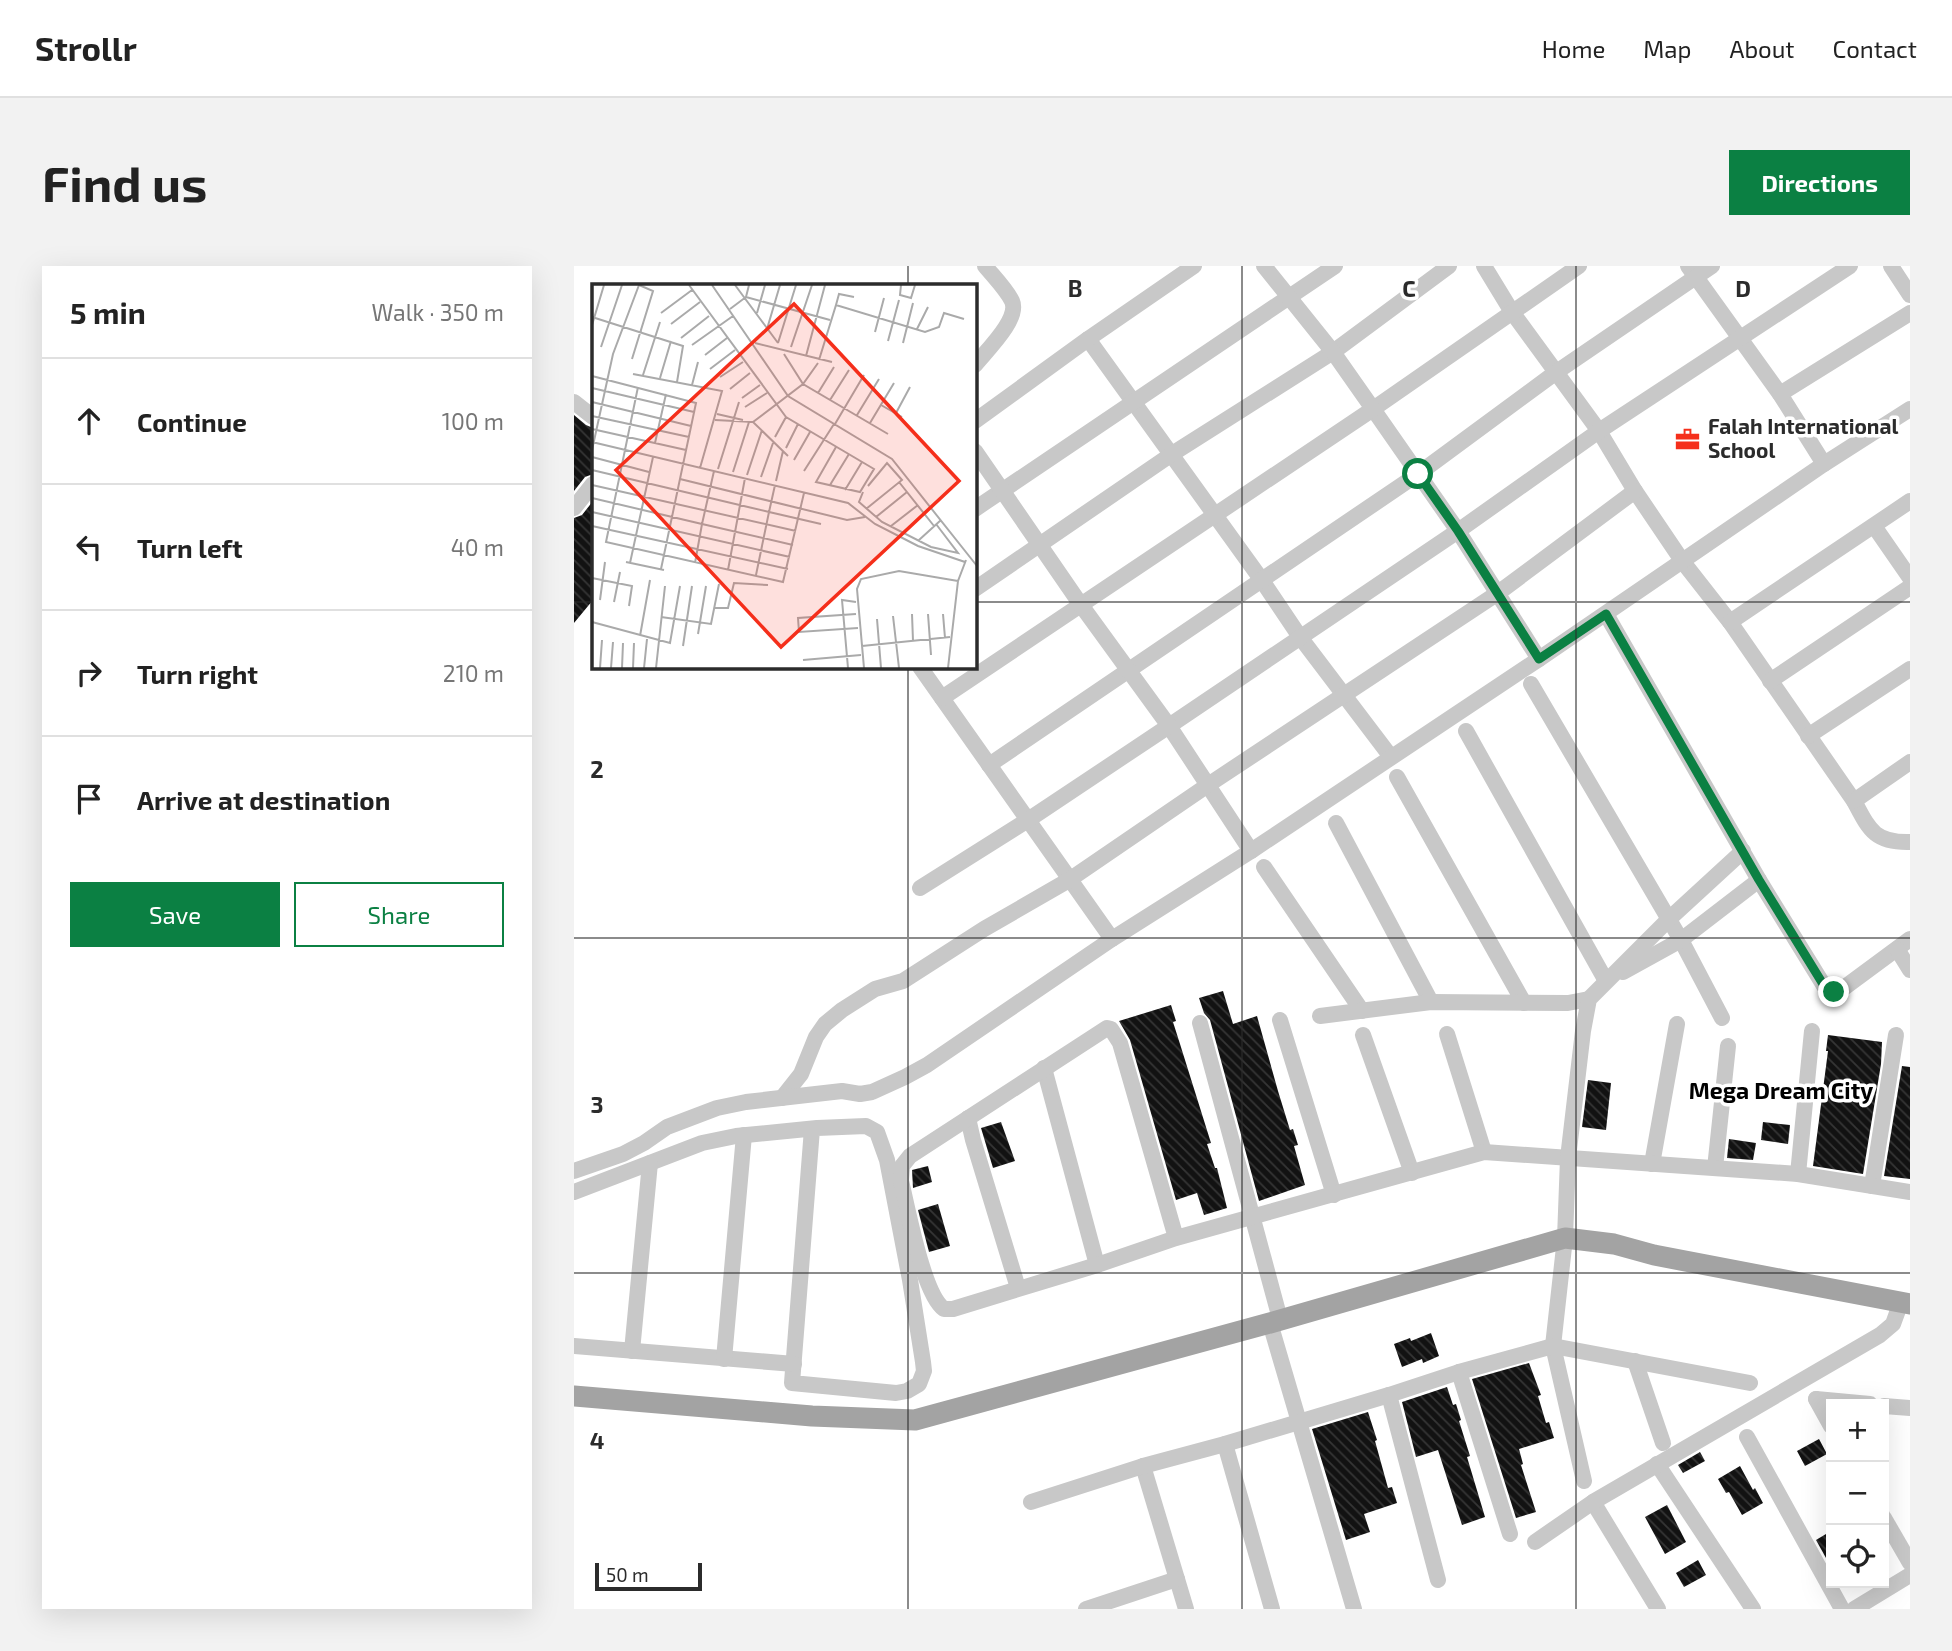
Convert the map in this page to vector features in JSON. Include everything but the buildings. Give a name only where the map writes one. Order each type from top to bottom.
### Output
[{"type":"main road","points":[[574,1396],[812,1416],[915,1420],[1565,1238],[1614,1244],[1654,1255],[1906,1303]]},
{"type":"street","points":[[976,364],[1004,329],[1014,308],[985,266]]},
{"type":"street","points":[[976,420],[1194,266]]},
{"type":"street","points":[[1264,266],[1333,352],[1373,409],[1458,531],[1539,659]]},
{"type":"street","points":[[976,508],[1335,266]]},
{"type":"street","points":[[976,588],[1172,454],[1333,352],[1449,266]]},
{"type":"street","points":[[1484,266],[1512,312],[1599,431],[1683,562],[1730,622],[1854,801],[1870,831],[1882,839],[1899,843],[1910,842]]},
{"type":"street","points":[[942,698],[1373,409],[1579,266]]},
{"type":"street","points":[[989,765],[1418,474],[1692,271],[1712,266]]},
{"type":"street","points":[[920,888],[1169,726],[1458,531],[1599,431],[1850,266]]},
{"type":"street","points":[[1891,266],[1910,295]]},
{"type":"street","points":[[1692,271],[1780,394],[1824,464]]},
{"type":"street","points":[[1780,394],[1910,313]]},
{"type":"street","points":[[1088,339],[1300,637],[1391,757]]},
{"type":"street","points":[[574,402],[592,416]]},
{"type":"street","points":[[574,1171],[624,1154],[667,1126],[717,1108],[842,1091],[860,1094],[880,1090],[927,1065],[1112,939],[1251,851],[1539,659],[1910,408]]},
{"type":"street","points":[[976,452],[1081,605],[1169,726],[1251,851]]},
{"type":"street","points":[[574,508],[592,485]]},
{"type":"street","points":[[782,1098],[801,1074],[816,1037],[825,1024],[842,1010],[875,989],[903,981],[984,929],[1069,880],[1498,593],[1635,491]]},
{"type":"street","points":[[1730,622],[1910,501]]},
{"type":"street","points":[[1874,526],[1910,578]]},
{"type":"street","points":[[1770,681],[1910,587]]},
{"type":"street","points":[[1606,614],[1759,880],[1826,989],[1834,992],[1841,990],[1903,944],[1910,970]]},
{"type":"street","points":[[921,668],[1112,939]]},
{"type":"street","points":[[1808,736],[1910,669]]},
{"type":"street","points":[[1531,684],[1669,919],[1722,1018]]},
{"type":"street","points":[[1466,731],[1606,981]]},
{"type":"street","points":[[1854,801],[1910,762]]},
{"type":"street","points":[[1397,777],[1524,1003]]},
{"type":"street","points":[[1336,823],[1431,1002]]},
{"type":"street","points":[[1320,1016],[1431,1002],[1568,1003],[1588,999],[1743,851]]},
{"type":"street","points":[[1264,867],[1362,1011]]},
{"type":"street","points":[[1606,981],[1681,940],[1759,880]]},
{"type":"street","points":[[1584,1481],[1553,1346],[1565,1238],[1567,1158],[1588,999]]},
{"type":"street","points":[[1280,1020],[1334,1195]]},
{"type":"street","points":[[1200,1023],[1251,1218],[1298,1423],[1354,1609]]},
{"type":"street","points":[[1652,1164],[1677,1024]]},
{"type":"street","points":[[1176,1238],[1120,1043],[1111,1029],[1103,1029],[910,1156],[902,1166],[901,1181],[926,1282],[934,1298],[944,1309],[953,1309],[1097,1265],[1176,1238],[1484,1152],[1798,1174],[1910,1192]]},
{"type":"street","points":[[1798,1174],[1812,1031]]},
{"type":"street","points":[[1447,1034],[1484,1152]]},
{"type":"street","points":[[1363,1035],[1412,1172]]},
{"type":"street","points":[[1872,1186],[1896,1035]]},
{"type":"street","points":[[1715,1168],[1728,1046]]},
{"type":"street","points":[[1044,1068],[1097,1265]]},
{"type":"street","points":[[968,1118],[1018,1288]]},
{"type":"street","points":[[574,1192],[702,1143],[744,1135],[812,1129],[866,1126],[877,1132],[887,1160],[924,1371],[919,1384],[907,1391],[896,1393],[792,1383],[812,1129]]},
{"type":"street","points":[[724,1359],[744,1135]]},
{"type":"street","points":[[632,1350],[650,1163]]},
{"type":"street","points":[[1535,1542],[1593,1502],[1880,1335],[1893,1324],[1906,1303]]},
{"type":"street","points":[[574,1346],[794,1364]]},
{"type":"street","points":[[1031,1502],[1143,1466],[1298,1423],[1459,1372],[1553,1346],[1750,1383]]},
{"type":"street","points":[[1635,1361],[1663,1443]]},
{"type":"street","points":[[1459,1372],[1510,1534]]},
{"type":"street","points":[[1389,1395],[1438,1580]]},
{"type":"street","points":[[1826,1400],[1816,1399],[1826,1417]]},
{"type":"street","points":[[1889,1406],[1910,1408]]},
{"type":"street","points":[[1747,1437],[1842,1609]]},
{"type":"street","points":[[1225,1444],[1272,1609]]},
{"type":"street","points":[[1657,1464],[1753,1609]]},
{"type":"street","points":[[1143,1466],[1186,1609]]},
{"type":"street","points":[[1593,1502],[1658,1609]]},
{"type":"street","points":[[1888,1525],[1910,1563]]},
{"type":"street","points":[[1854,1609],[1910,1575]]},
{"type":"street","points":[[1087,1609],[1177,1579]]},
{"type":"place","name":"Falah International School","points":[[1688,439]]},
{"type":"district","name":"Mega Dream City","points":[[1781,1091]]},
{"type":"route","points":[[1418,474],[1458,531],[1539,659],[1606,614],[1759,880],[1826,989],[1834,992]]}]
